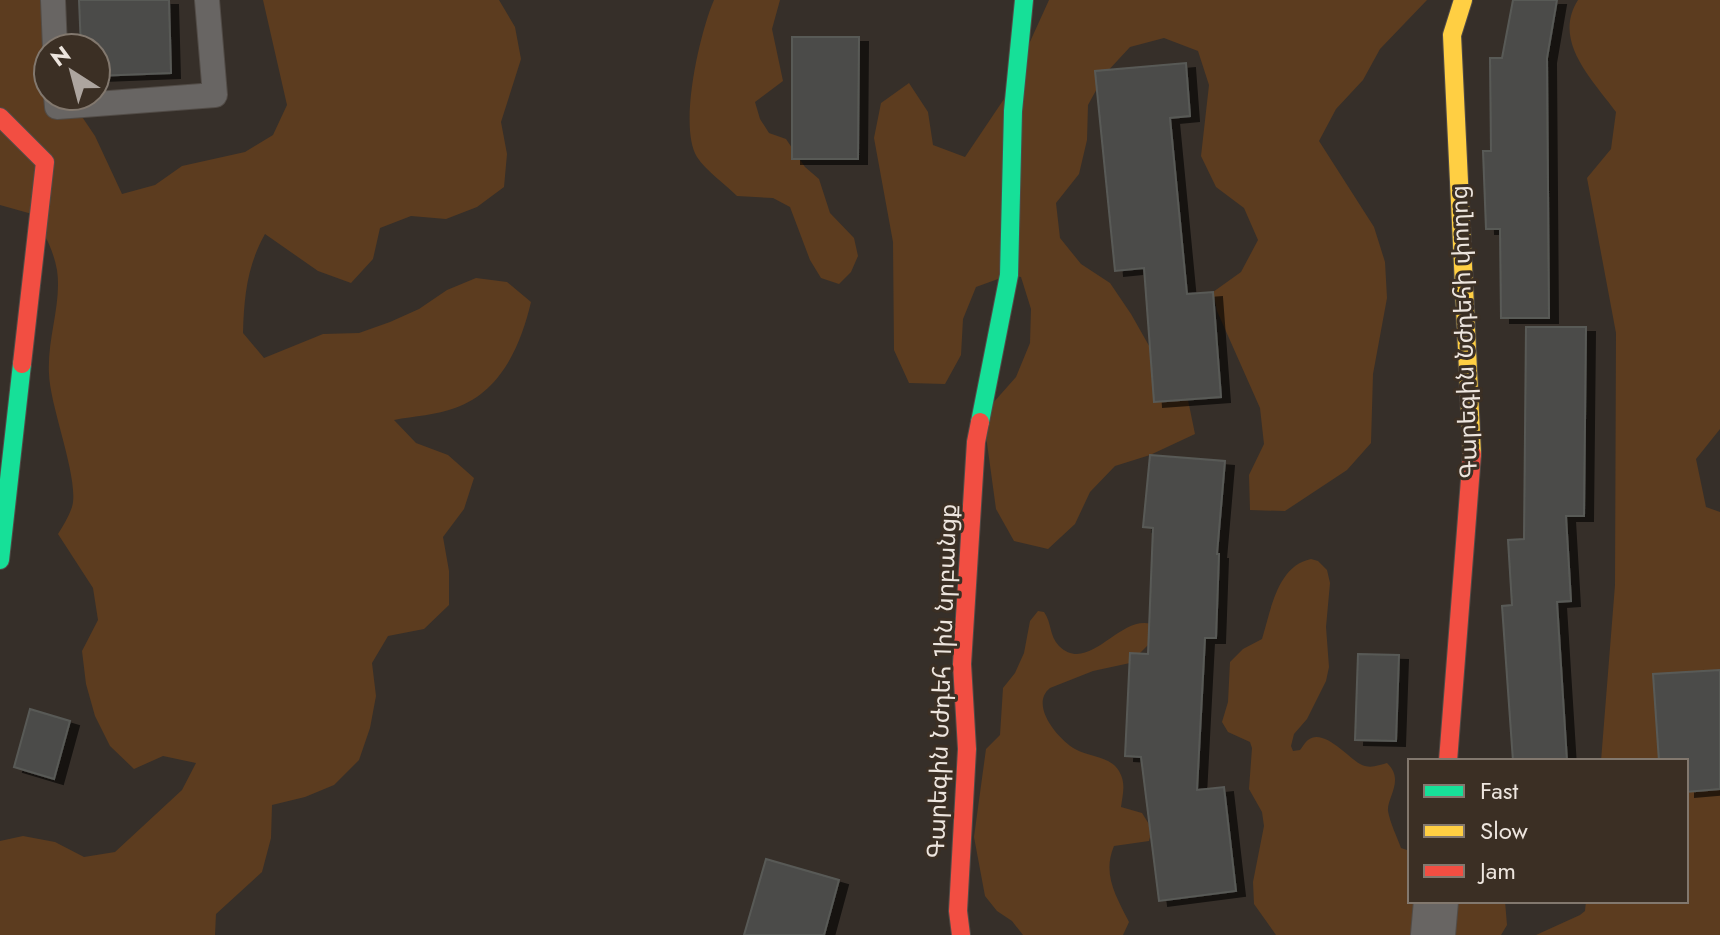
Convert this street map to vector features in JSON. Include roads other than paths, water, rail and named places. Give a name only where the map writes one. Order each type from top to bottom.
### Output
[{"type":"street","name":"Գարեգին Նժդեհ 1ին նրբանցք","points":[[961,935],[958,911],[967,749],[962,664],[970,530],[976,442],[1009,275],[1013,111],[1024,0]]},
{"type":"street","name":"Գարեգին Նժդեհի փողոց","points":[[1448,759],[1473,465],[1452,35],[1463,0]]},
{"type":"street","points":[[0,117],[45,162],[0,560]]},
{"type":"street","points":[[1433,935],[1436,903]]},
{"type":"lane","points":[[53,0],[54,32]]},
{"type":"lane","points":[[112,103],[215,95],[207,0]]}]
